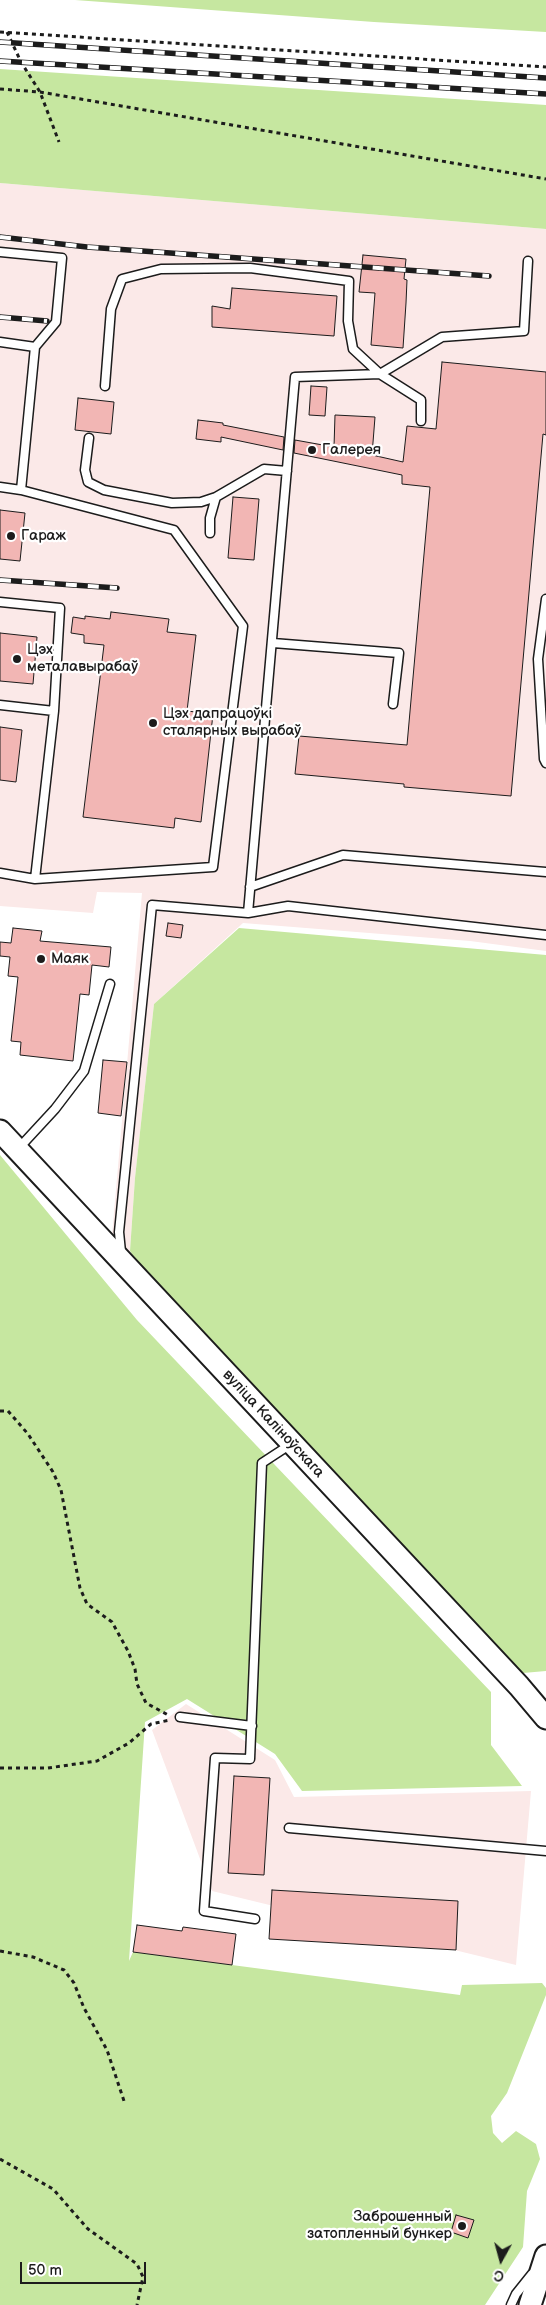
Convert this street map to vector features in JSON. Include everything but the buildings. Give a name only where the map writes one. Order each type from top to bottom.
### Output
[{"type":"street","name":"вуліца Каліноўскага","points":[[0,1131],[519,1686],[546,1718]]},
{"type":"street","points":[[530,2305],[546,2257]]},
{"type":"lane","points":[[0,252],[62,258],[56,322],[35,347],[21,490]]},
{"type":"lane","points":[[248,913],[295,377],[380,374],[442,336],[524,331],[528,262]]},
{"type":"lane","points":[[105,386],[110,309],[122,279],[161,269],[250,268],[349,281],[348,321],[353,349],[380,374],[421,400],[421,421]]},
{"type":"lane","points":[[0,342],[35,347]]},
{"type":"lane","points":[[89,438],[85,470],[88,482],[104,490],[172,503],[201,502],[216,497],[264,469],[287,471]]},
{"type":"lane","points":[[0,487],[21,490],[174,530],[243,626],[213,867],[35,879],[0,873]]},
{"type":"lane","points":[[210,533],[210,518],[216,497]]},
{"type":"lane","points":[[546,599],[538,659],[544,759],[546,763]]},
{"type":"lane","points":[[0,602],[60,608],[54,711],[35,879]]},
{"type":"lane","points":[[273,643],[399,653],[393,704]]},
{"type":"lane","points":[[0,705],[54,711]]},
{"type":"lane","points":[[250,887],[343,855],[546,872]]},
{"type":"lane","points":[[122,1262],[119,1232],[152,905],[248,913],[288,906],[546,935]]},
{"type":"lane","points":[[17,1150],[55,1109],[84,1071],[110,984]]},
{"type":"lane","points":[[255,1919],[204,1911],[215,1758],[250,1759],[262,1463],[291,1444]]},
{"type":"lane","points":[[180,1717],[252,1726]]},
{"type":"lane","points":[[288,1828],[546,1851]]},
{"type":"lane","points":[[511,2305],[516,2294],[546,2257]]},
{"type":"path","points":[[0,32],[546,67]]},
{"type":"path","points":[[7,32],[20,62],[40,92],[59,142]]},
{"type":"path","points":[[0,89],[40,92],[546,179]]},
{"type":"path","points":[[0,1411],[8,1411],[28,1434],[53,1472],[61,1490],[80,1588],[87,1604],[112,1622],[128,1651],[135,1669],[137,1684],[146,1703],[175,1718],[151,1724],[129,1743],[97,1762],[48,1768],[0,1768]]},
{"type":"path","points":[[0,1951],[33,1957],[64,1970],[74,1983],[84,2008],[107,2050],[125,2104]]},
{"type":"path","points":[[0,2159],[53,2189],[88,2229],[137,2264],[143,2277],[137,2305]]},
{"type":"shaded area","points":[[0,183],[546,229],[546,951],[470,941],[243,923],[154,1004],[135,1178],[130,1251],[126,1255],[112,1235],[142,893],[97,892],[93,913],[0,906]]},
{"type":"shaded area","points":[[186,1704],[275,1760],[294,1797],[531,1791],[516,1965],[212,1891],[152,1730]]},
{"type":"green space","points":[[75,0],[546,0],[546,32],[374,22]]},
{"type":"green space","points":[[0,69],[546,105],[546,229],[0,183]]},
{"type":"green space","points":[[239,928],[546,955],[546,1671],[523,1673],[501,1657],[144,1274],[130,1251],[135,1178],[154,1004]]},
{"type":"green space","points":[[0,1155],[137,1320],[491,1692],[491,1745],[522,1786],[302,1791],[275,1754],[187,1699],[145,1722],[129,1961],[133,1952],[460,1995],[462,1985],[542,1983],[546,1988],[546,1995],[507,2093],[491,2116],[493,2133],[502,2143],[516,2131],[536,2144],[540,2159],[527,2191],[523,2247],[485,2305],[0,2305]]},
{"type":"railway","points":[[0,42],[546,78]]},
{"type":"railway","points":[[0,61],[546,94]]},
{"type":"railway","points":[[0,237],[87,247],[489,276]]},
{"type":"railway","points":[[0,317],[47,321]]},
{"type":"railway","points":[[0,580],[117,588]]},
{"type":"place","name":"Галерея","points":[[312,450]]},
{"type":"place","name":"Гараж","points":[[11,536]]},
{"type":"place","name":"Цэх металавырабаў","points":[[17,659]]},
{"type":"place","name":"Цэх дапрацоўкі сталярных вырабаў","points":[[153,723]]},
{"type":"place","name":"Маяк","points":[[41,959]]},
{"type":"place","name":"Заброшенный затопленный бункер","points":[[462,2226]]}]
